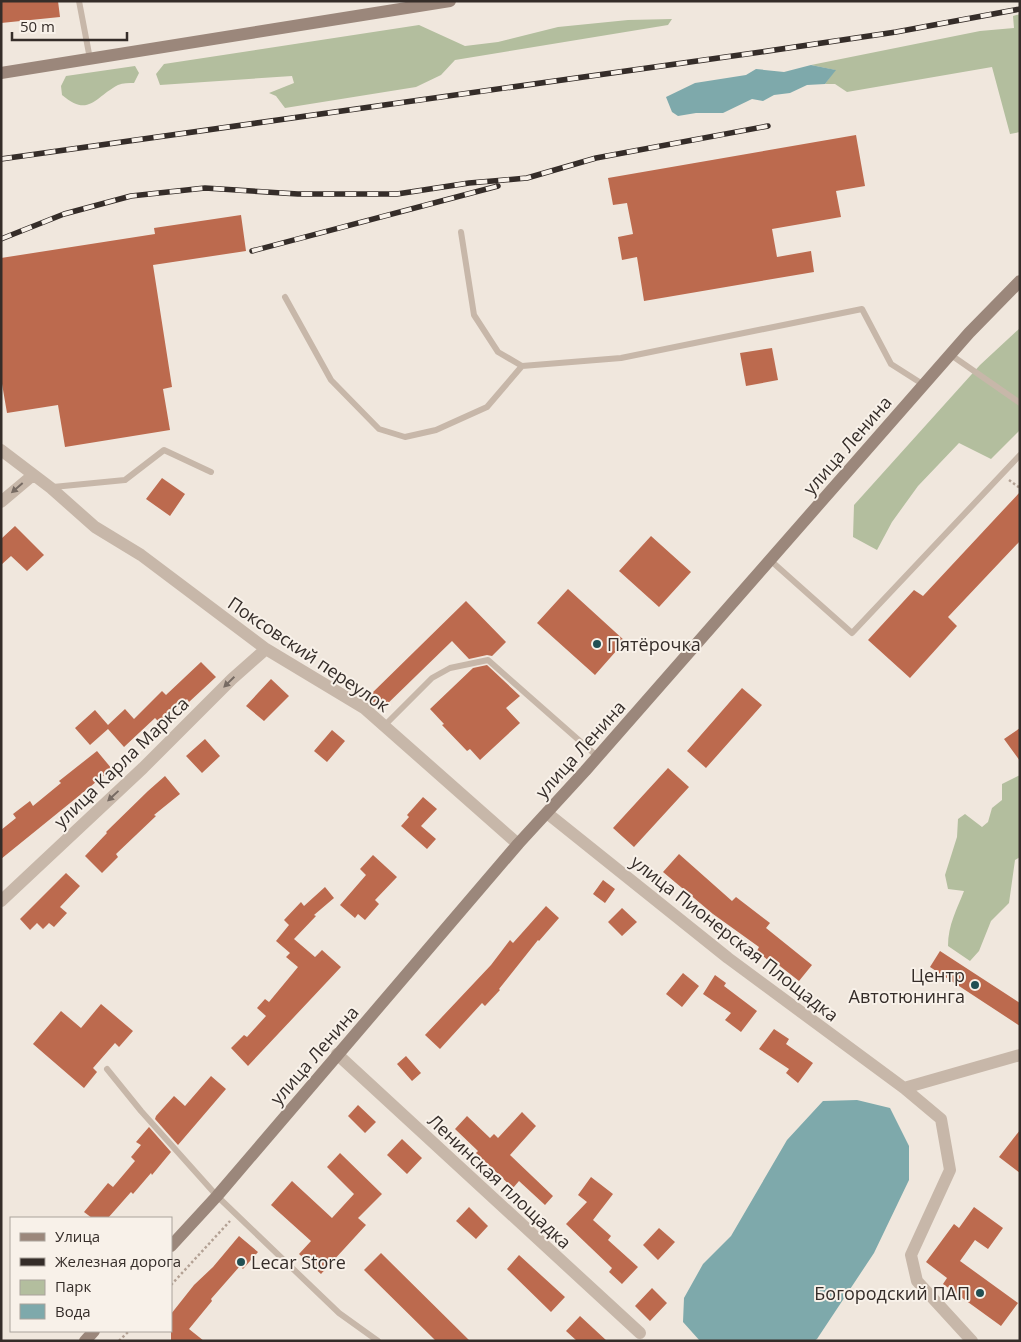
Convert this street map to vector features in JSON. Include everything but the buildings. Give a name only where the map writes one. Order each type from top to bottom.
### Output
[{"type":"main road","points":[[1,73],[450,1]]},
{"type":"main road","name":"улица Ленина","points":[[172,1245],[217,1196],[518,844],[598,757],[924,385],[1020,280]]},
{"type":"street","name":"Поксовский переулок","points":[[1,450],[51,488],[96,528],[141,555],[266,649],[364,708],[518,844]]},
{"type":"street","points":[[1,502],[33,475]]},
{"type":"street","name":"улица Карла Маркса","points":[[1,901],[143,768],[232,679],[266,649]]},
{"type":"street","name":"улица Пионерская Площадка","points":[[546,813],[728,958],[904,1088],[941,1119],[950,1170],[911,1255],[916,1281],[972,1341]]},
{"type":"street","name":"Ленинская площадка","points":[[337,1054],[640,1333]]},
{"type":"street","points":[[904,1088],[1020,1055]]},
{"type":"lane","points":[[79,1],[90,60]]},
{"type":"lane","points":[[461,232],[474,315],[498,352],[522,366],[621,358],[862,309],[891,364],[924,385]]},
{"type":"lane","points":[[285,297],[331,380],[379,429],[405,437],[436,430],[487,407],[522,366]]},
{"type":"lane","points":[[951,355],[1020,402]]},
{"type":"lane","points":[[51,488],[125,480],[164,450],[211,472]]},
{"type":"lane","points":[[770,560],[852,633],[1020,455]]},
{"type":"lane","points":[[384,726],[432,678],[450,668],[488,660],[598,757]]},
{"type":"lane","points":[[107,1069],[141,1111],[217,1196],[339,1313],[378,1341]]},
{"type":"path","points":[[172,1284],[236,1214]]},
{"type":"green space","points":[[1020,14],[1020,132],[1010,134],[992,67],[847,92],[835,84],[825,84],[835,70],[811,65],[980,31],[1014,28],[1013,16]]},
{"type":"green space","points":[[672,19],[668,25],[455,60],[441,75],[416,87],[285,108],[276,96],[269,93],[294,83],[292,76],[160,85],[156,74],[164,64],[419,25],[465,46],[498,42],[558,27],[628,20]]},
{"type":"green space","points":[[135,66],[139,73],[134,83],[118,85],[92,103],[79,105],[62,95],[61,86],[66,76]]},
{"type":"green space","points":[[1020,328],[1020,430],[991,459],[959,443],[918,486],[892,522],[877,550],[853,537],[854,505],[980,365]]},
{"type":"green space","points":[[1020,775],[1020,857],[1015,860],[1009,903],[991,921],[979,951],[970,961],[948,946],[951,924],[964,891],[948,889],[945,875],[957,837],[958,819],[965,814],[982,827],[988,822],[992,808],[1002,800],[1002,784]]},
{"type":"water","points":[[811,65],[836,70],[825,84],[807,85],[790,93],[774,95],[763,101],[752,99],[723,113],[696,113],[678,116],[672,112],[666,97],[695,83],[746,75],[756,69],[784,72]]},
{"type":"water","points":[[857,1100],[890,1108],[909,1146],[909,1180],[874,1253],[814,1341],[700,1341],[683,1322],[684,1298],[703,1264],[731,1236],[787,1140],[823,1101]]},
{"type":"railway","points":[[1,159],[761,52],[896,32],[1020,9]]},
{"type":"railway","points":[[1,239],[64,214],[131,196],[205,188],[298,194],[397,194],[469,183],[527,178],[596,158],[768,126]]},
{"type":"railway","points":[[252,251],[498,186]]},
{"type":"place","name":"Пятёрочка","points":[[597,644]]},
{"type":"place","name":"Центр Автотюнинга","points":[[975,985]]},
{"type":"place","name":"Lecar Store","points":[[241,1262]]},
{"type":"place","name":"Богородский ПАП","points":[[980,1293]]}]
